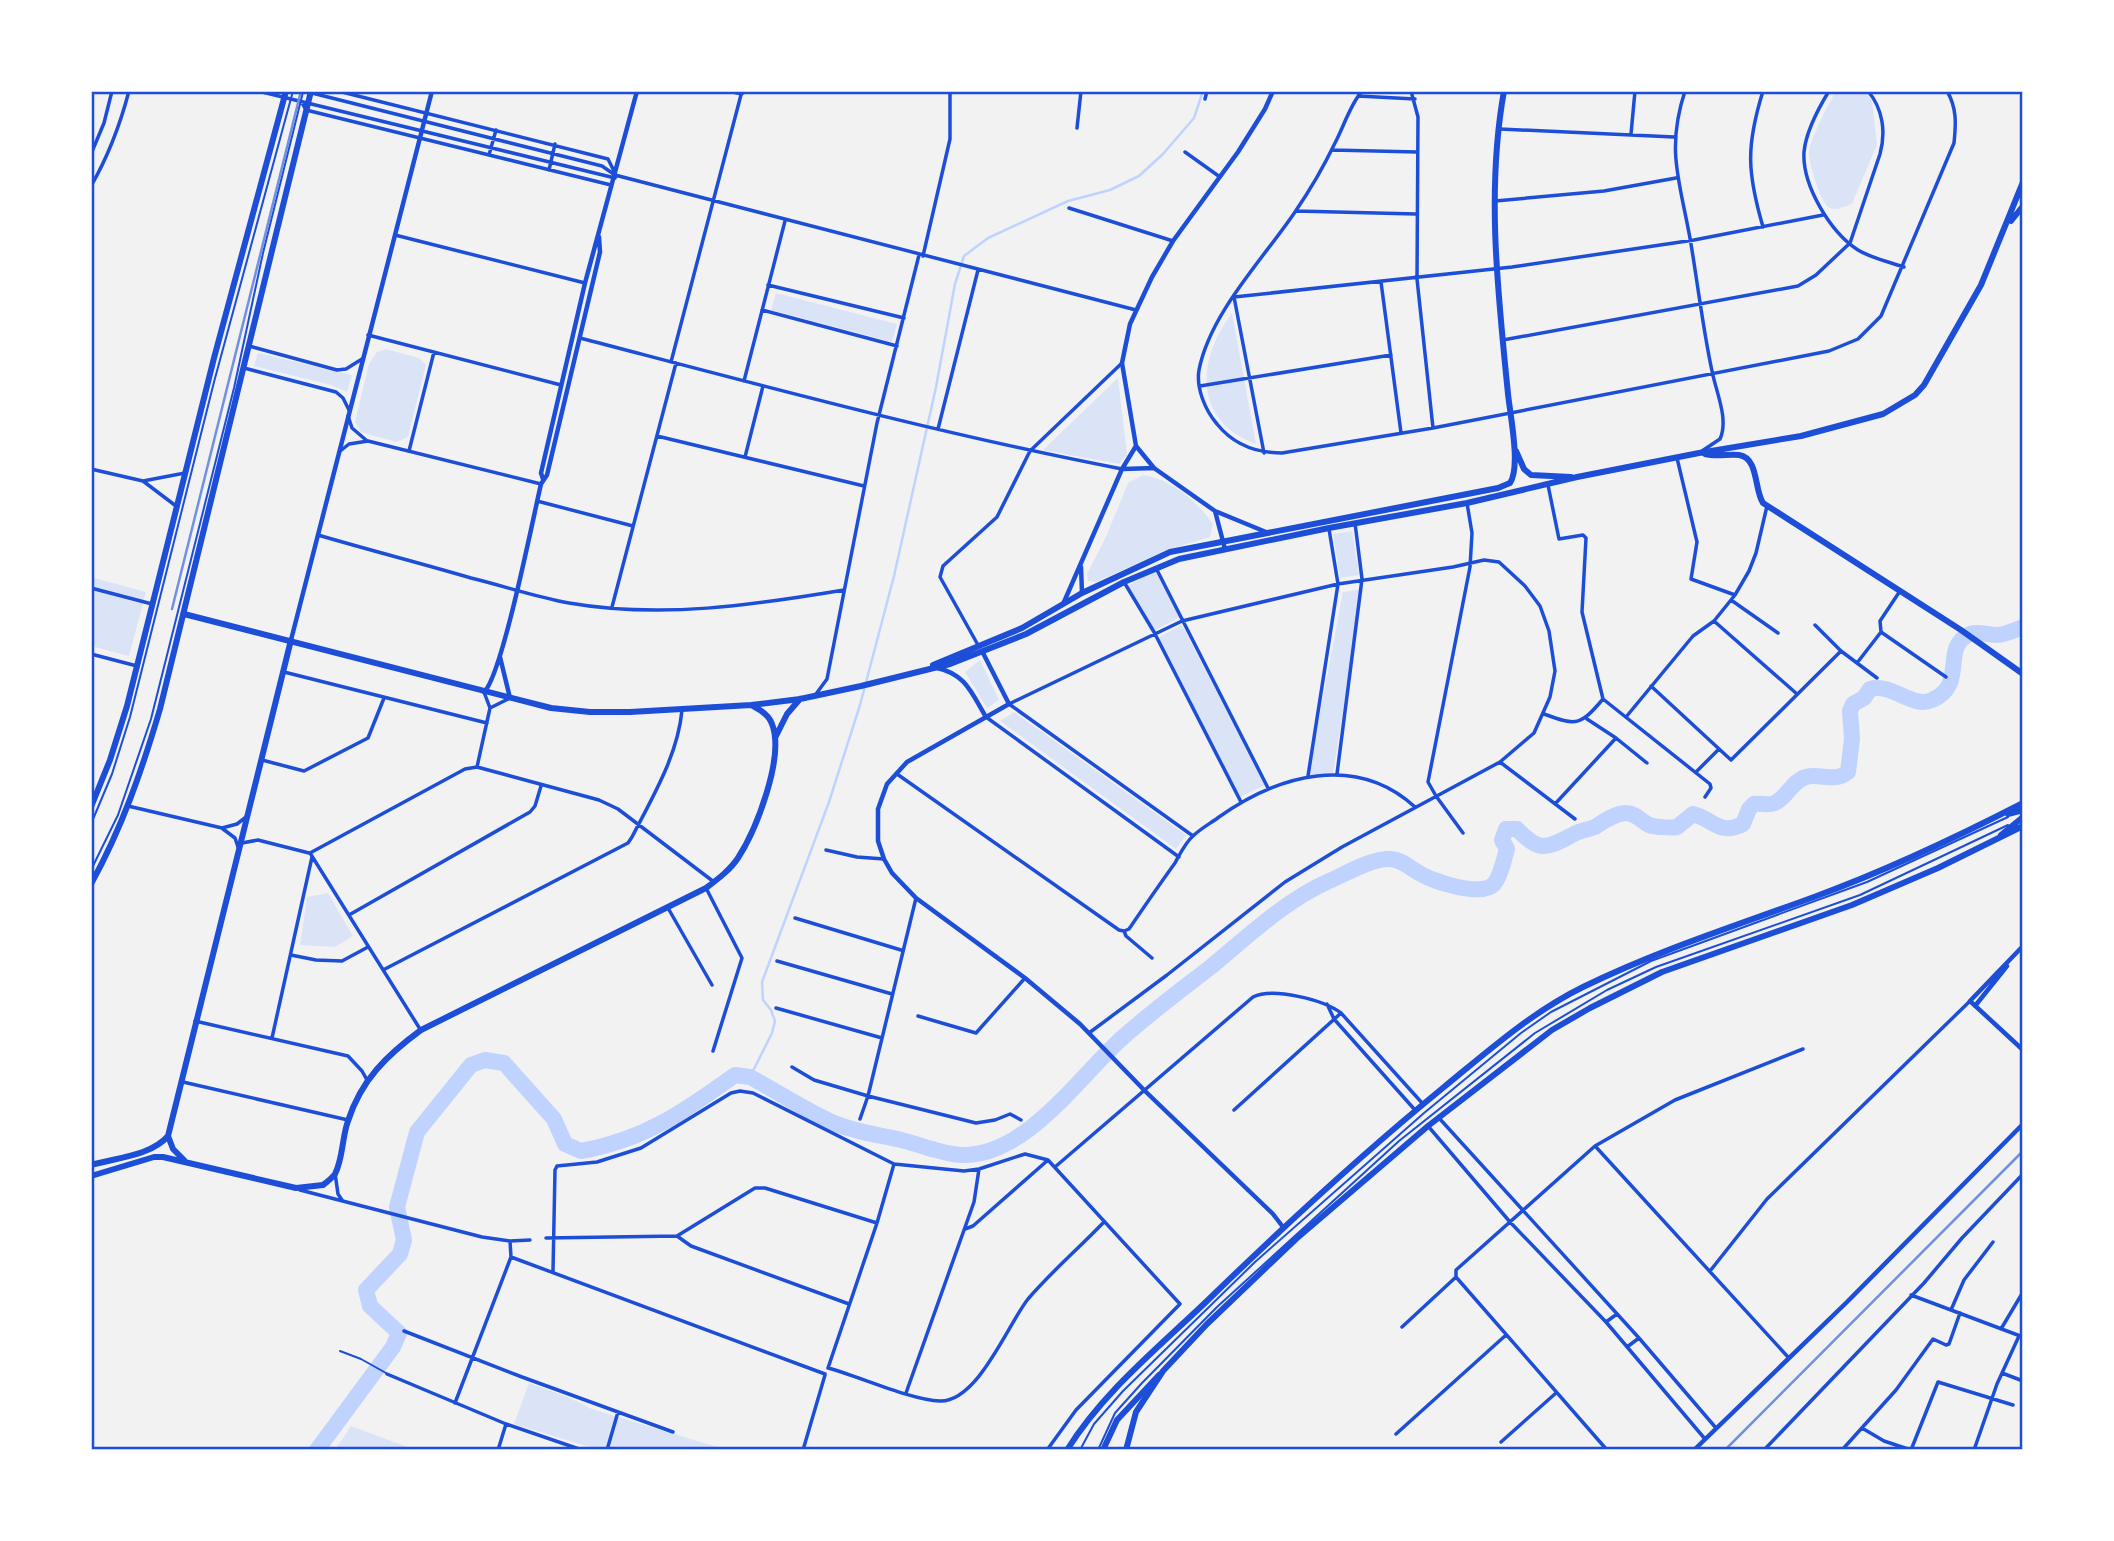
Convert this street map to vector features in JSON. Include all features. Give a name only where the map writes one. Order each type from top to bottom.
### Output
[{"type":"main road","points":[[91,884],[128,806],[160,709],[244,368],[307,91]]},
{"type":"main road","points":[[980,648],[1022,628],[1063,603],[1170,552],[1504,486],[1513,479],[1514,444],[1493,201],[1498,129],[1504,91]]},
{"type":"main road","points":[[91,807],[120,728],[214,358],[287,95]]},
{"type":"main road","points":[[184,614],[551,708],[590,712],[682,710],[800,699],[861,686],[928,668],[1026,634],[1124,582],[1179,559],[1467,503],[1577,477],[1801,436],[1883,414],[1915,395],[1924,385],[1988,270],[2023,182]]},
{"type":"main road","points":[[2006,229],[2023,206]]},
{"type":"main road","points":[[1514,444],[1521,462],[1531,475],[1577,477]]},
{"type":"main road","points":[[1699,453],[1746,457],[1752,463],[1760,498],[1767,506],[1961,630],[2023,674]]},
{"type":"main road","points":[[91,1165],[145,1151],[168,1136],[292,640]]},
{"type":"main road","points":[[774,740],[787,714],[800,699]]},
{"type":"main road","points":[[91,1176],[154,1157],[186,1161],[296,1188],[323,1185],[335,1173],[348,1120],[367,1080],[384,1059],[421,1030],[706,888],[737,859],[761,809],[771,777],[773,724],[763,712],[751,705]]},
{"type":"main road","points":[[1069,1450],[1077,1434],[1123,1379],[1283,1227],[1349,1166],[1423,1104],[1532,1019],[1579,989],[1656,953],[1817,896],[1895,864],[2023,803]]},
{"type":"main road","points":[[2002,815],[2021,813]]},
{"type":"main road","points":[[1997,839],[2021,813]]},
{"type":"main road","points":[[1103,1450],[1117,1420],[1207,1324],[1296,1240],[1428,1126],[1552,1030],[1662,972],[1852,905],[2023,827]]},
{"type":"main road","points":[[168,1136],[173,1149],[186,1161]]},
{"type":"main road","points":[[1126,1450],[1136,1412],[1163,1371]]},
{"type":"street","points":[[91,154],[104,123],[112,91]]},
{"type":"street","points":[[91,186],[108,157],[129,91]]},
{"type":"street","points":[[258,91],[287,95],[364,125],[613,185]]},
{"type":"street","points":[[307,91],[602,166],[615,177]]},
{"type":"street","points":[[338,91],[608,159],[615,177]]},
{"type":"street","points":[[292,640],[432,91]]},
{"type":"street","points":[[477,767],[491,708],[484,692],[489,687],[499,656],[516,590],[585,283],[637,91]]},
{"type":"street","points":[[612,607],[742,93],[728,91]]},
{"type":"street","points":[[814,697],[823,688],[827,678],[879,415],[949,143],[950,91]]},
{"type":"street","points":[[1077,128],[1081,91]]},
{"type":"street","points":[[1205,99],[1207,91]]},
{"type":"street","points":[[1266,532],[1215,511],[1154,468],[1136,446],[1122,363],[1125,339],[1136,310],[1173,241],[1220,177],[1265,109],[1273,91]]},
{"type":"street","points":[[1362,91],[1332,150],[1295,211],[1234,297],[1208,345],[1199,370],[1200,386],[1208,413],[1221,429],[1241,444],[1264,453],[1282,453],[1433,428],[1829,351],[1858,339],[1881,316],[1904,267],[1954,143],[1957,121],[1952,99],[1947,91]]},
{"type":"street","points":[[1411,91],[1418,117],[1418,279],[1433,428]]},
{"type":"street","points":[[1631,134],[1635,91]]},
{"type":"street","points":[[1685,91],[1674,137],[1676,178],[1690,241],[1712,374],[1724,424],[1720,439],[1699,453]]},
{"type":"street","points":[[1763,91],[1749,150],[1749,171],[1763,227]]},
{"type":"street","points":[[1829,91],[1810,130],[1804,152],[1807,173],[1823,215],[1857,249],[1904,267]]},
{"type":"street","points":[[1503,340],[1798,286],[1816,275],[1850,243],[1883,141],[1881,114],[1868,91]]},
{"type":"street","points":[[1358,96],[1415,99]]},
{"type":"street","points":[[364,125],[368,99]]},
{"type":"street","points":[[305,104],[615,177],[1136,310]]},
{"type":"street","points":[[1498,129],[1674,137]]},
{"type":"street","points":[[489,155],[496,130]]},
{"type":"street","points":[[549,170],[555,144]]},
{"type":"street","points":[[1332,150],[1417,152]]},
{"type":"street","points":[[507,160],[509,152]]},
{"type":"street","points":[[1185,152],[1220,177]]},
{"type":"street","points":[[1493,201],[1604,191],[1676,178]]},
{"type":"street","points":[[1069,208],[1173,241]]},
{"type":"street","points":[[1295,211],[1416,214]]},
{"type":"street","points":[[1234,297],[1498,269],[1690,241],[1823,215]]},
{"type":"street","points":[[744,381],[785,221]]},
{"type":"street","points":[[395,235],[585,283]]},
{"type":"street","points":[[542,481],[547,475],[580,338],[600,252],[599,237]]},
{"type":"street","points":[[936,428],[978,270]]},
{"type":"street","points":[[1381,282],[1401,433]]},
{"type":"street","points":[[768,285],[904,318]]},
{"type":"street","points":[[1234,297],[1264,453]]},
{"type":"street","points":[[762,310],[897,346]]},
{"type":"street","points":[[369,335],[561,385]]},
{"type":"street","points":[[580,338],[1030,451],[1122,468],[1154,468]]},
{"type":"street","points":[[249,345],[337,370],[346,369],[362,359]]},
{"type":"street","points":[[409,451],[434,352]]},
{"type":"street","points":[[1200,386],[1391,355]]},
{"type":"street","points":[[1122,363],[1030,451],[997,517],[952,557],[940,577],[1009,704],[1192,836]]},
{"type":"street","points":[[244,368],[336,392],[343,398],[352,428],[368,441],[542,481]]},
{"type":"street","points":[[745,457],[763,386]]},
{"type":"street","points":[[657,436],[864,486]]},
{"type":"street","points":[[339,452],[349,444],[368,441]]},
{"type":"street","points":[[1063,603],[1122,468],[1136,446]]},
{"type":"street","points":[[1677,458],[1697,542],[1691,579],[1735,595]]},
{"type":"street","points":[[91,469],[143,481],[185,473]]},
{"type":"street","points":[[143,481],[176,506]]},
{"type":"street","points":[[1548,485],[1559,540],[1583,535],[1586,538],[1582,612],[1603,699],[1710,784],[1711,788],[1705,797]]},
{"type":"street","points":[[537,501],[634,526]]},
{"type":"street","points":[[1463,832],[1429,782],[1471,563],[1472,533],[1467,503]]},
{"type":"street","points":[[1626,717],[1693,636],[1714,621],[1735,595],[1756,553],[1767,506]]},
{"type":"street","points":[[1215,511],[1225,549]]},
{"type":"street","points":[[1337,774],[1362,579],[1355,523]]},
{"type":"street","points":[[1308,776],[1338,584],[1329,528]]},
{"type":"street","points":[[317,535],[571,603],[650,610],[693,610],[770,602],[844,590]]},
{"type":"street","points":[[1089,1033],[1285,882],[1342,847],[1500,762],[1534,733],[1550,697],[1554,660],[1549,631],[1539,606],[1514,574],[1499,562],[1484,560],[1362,579],[1182,621],[1154,632],[986,717],[908,762],[882,793],[878,809],[878,841],[892,873],[916,898],[1025,978],[1089,1033],[1273,1214],[1283,1227]]},
{"type":"street","points":[[1081,566],[1083,593]]},
{"type":"street","points":[[1156,568],[1268,788]]},
{"type":"street","points":[[1124,582],[1154,632],[1241,802]]},
{"type":"street","points":[[91,588],[152,604]]},
{"type":"street","points":[[1857,663],[1881,632],[1880,621],[1900,591]]},
{"type":"street","points":[[1731,600],[1778,634]]},
{"type":"street","points":[[1714,621],[1797,694]]},
{"type":"street","points":[[1815,625],[1841,651],[1877,678]]},
{"type":"street","points":[[1881,632],[1946,677]]},
{"type":"street","points":[[1651,686],[1731,760],[1841,651]]},
{"type":"street","points":[[91,654],[137,666]]},
{"type":"street","points":[[491,708],[510,698],[499,656]]},
{"type":"street","points":[[928,668],[955,673],[965,683],[986,717],[1179,857]]},
{"type":"street","points":[[284,672],[487,723]]},
{"type":"street","points":[[261,760],[304,771],[368,738],[384,698]]},
{"type":"street","points":[[1544,714],[1576,723],[1587,719],[1603,699]]},
{"type":"street","points":[[383,970],[628,843],[665,770],[680,727],[682,710]]},
{"type":"street","points":[[1587,719],[1647,763]]},
{"type":"street","points":[[1555,804],[1616,738]]},
{"type":"street","points":[[1696,772],[1719,749]]},
{"type":"street","points":[[1500,762],[1575,819]]},
{"type":"street","points":[[272,1038],[311,855],[465,769],[477,767],[599,800],[639,824],[714,882]]},
{"type":"street","points":[[897,774],[1124,931],[1129,929],[1192,836],[1241,802],[1268,788],[1308,776],[1337,774],[1385,785],[1416,807]]},
{"type":"street","points":[[349,915],[530,812],[535,806],[541,786]]},
{"type":"street","points":[[128,806],[222,828],[235,838],[239,846],[258,840],[311,855],[421,1030]]},
{"type":"street","points":[[222,828],[237,824],[246,817]]},
{"type":"street","points":[[826,850],[857,857],[884,859]]},
{"type":"street","points":[[706,888],[742,960],[713,1051]]},
{"type":"street","points":[[860,1119],[868,1096],[901,950],[916,898]]},
{"type":"street","points":[[668,907],[712,985]]},
{"type":"street","points":[[795,918],[901,950]]},
{"type":"street","points":[[1124,931],[1126,936],[1152,958]]},
{"type":"street","points":[[1975,1006],[2023,946]]},
{"type":"street","points":[[1710,1270],[1767,1199],[2023,946]]},
{"type":"street","points":[[291,955],[342,961],[368,947]]},
{"type":"street","points":[[777,961],[892,994]]},
{"type":"street","points":[[918,1016],[976,1033],[1025,978]]},
{"type":"street","points":[[1055,1167],[1260,993],[1275,993],[1327,1004],[1341,1013],[1423,1104]]},
{"type":"street","points":[[1970,1001],[2023,1051]]},
{"type":"street","points":[[1327,1004],[1334,1019],[1415,1111]]},
{"type":"street","points":[[776,1008],[882,1038]]},
{"type":"street","points":[[1234,1111],[1341,1013]]},
{"type":"street","points":[[195,1021],[348,1056],[367,1080]]},
{"type":"street","points":[[1402,1327],[1455,1276],[1457,1270],[1595,1146],[1675,1100],[1803,1049]]},
{"type":"street","points":[[792,1067],[814,1080],[976,1123],[995,1121],[1010,1114],[1021,1120]]},
{"type":"street","points":[[181,1082],[348,1120]]},
{"type":"street","points":[[553,1271],[557,1166],[597,1162],[627,1154],[731,1093],[753,1093],[894,1164],[964,1171],[979,1170],[1022,1155],[1048,1160],[1180,1304],[1076,1410],[1047,1450]]},
{"type":"street","points":[[1439,1118],[1639,1338],[1716,1428]]},
{"type":"street","points":[[1694,1450],[1847,1302],[2023,1124]]},
{"type":"street","points":[[1428,1126],[1510,1222],[1606,1322],[1705,1439]]},
{"type":"street","points":[[1595,1146],[1788,1357]]},
{"type":"street","points":[[965,1229],[973,1226],[1048,1160]]},
{"type":"street","points":[[803,1450],[894,1164]]},
{"type":"street","points":[[906,1393],[974,1202],[979,1170]]},
{"type":"street","points":[[335,1173],[338,1194],[343,1201]]},
{"type":"street","points":[[1764,1450],[2023,1174]]},
{"type":"street","points":[[296,1188],[482,1237],[510,1241],[530,1240]]},
{"type":"street","points":[[546,1238],[677,1236],[755,1188],[765,1188],[877,1223]]},
{"type":"street","points":[[828,1368],[906,1393],[940,1401],[952,1398],[969,1387],[999,1347],[1030,1297],[1104,1223]]},
{"type":"street","points":[[677,1236],[691,1246],[849,1304]]},
{"type":"street","points":[[455,1404],[471,1356],[511,1257],[510,1241]]},
{"type":"street","points":[[1951,1310],[1964,1280],[1993,1242]]},
{"type":"street","points":[[511,1257],[825,1374]]},
{"type":"street","points":[[1455,1276],[1607,1450]]},
{"type":"street","points":[[2001,1329],[2023,1292]]},
{"type":"street","points":[[1911,1296],[2021,1336],[1991,1398],[1974,1450]]},
{"type":"street","points":[[1842,1450],[1896,1390],[1933,1339],[1949,1344],[1960,1313]]},
{"type":"street","points":[[1606,1322],[1617,1314]]},
{"type":"street","points":[[404,1331],[673,1432]]},
{"type":"street","points":[[1396,1434],[1506,1335]]},
{"type":"street","points":[[1627,1347],[1639,1338]]},
{"type":"street","points":[[2002,1373],[2023,1381]]},
{"type":"street","points":[[387,1374],[506,1424],[582,1450]]},
{"type":"street","points":[[1862,1428],[1884,1441],[1911,1450],[1938,1382],[2013,1405]]},
{"type":"street","points":[[1501,1442],[1556,1392]]},
{"type":"street","points":[[607,1450],[618,1412]]},
{"type":"street","points":[[498,1450],[506,1424]]},
{"type":"lane","points":[[91,824],[112,774],[130,718],[287,95],[293,91]]},
{"type":"lane","points":[[91,870],[118,815],[151,719],[234,388],[261,264],[305,104]]},
{"type":"lane","points":[[1080,1450],[1094,1424],[1123,1391],[1255,1262],[1424,1113],[1521,1033],[1600,985],[1651,961],[1867,882],[2021,813]]},
{"type":"lane","points":[[1098,1450],[1115,1413],[1217,1307],[1399,1141],[1535,1033],[1607,990],[1656,967],[1790,922],[1875,889],[2021,813]]},
{"type":"lane","points":[[340,1351],[387,1374]]},
{"type":"shaded area","points":[[1836,91],[1864,91],[1872,100],[1877,145],[1852,204],[1835,209],[1826,205],[1819,192],[1809,152],[1816,130]]},
{"type":"shaded area","points":[[776,293],[897,324],[892,342],[771,310]]},
{"type":"shaded area","points":[[1232,313],[1256,444],[1235,434],[1221,420],[1211,405],[1207,388],[1207,369],[1212,350]]},
{"type":"shaded area","points":[[386,349],[419,358],[426,365],[408,437],[396,442],[361,432],[355,422],[369,364],[377,352]]},
{"type":"shaded area","points":[[258,353],[352,375],[347,392],[331,385],[254,366]]},
{"type":"shaded area","points":[[1118,378],[1127,455],[1119,464],[1043,450]]},
{"type":"shaded area","points":[[1143,475],[1173,486],[1191,499],[1213,524],[1210,537],[1164,551],[1096,582],[1088,581],[1087,574],[1106,537],[1128,483]]},
{"type":"shaded area","points":[[1352,531],[1359,575],[1340,578],[1333,534]]},
{"type":"shaded area","points":[[1155,571],[1180,617],[1153,631],[1127,586]]},
{"type":"shaded area","points":[[91,577],[146,592],[129,656],[91,646]]},
{"type":"shaded area","points":[[1363,589],[1333,773],[1308,776],[1343,592]]},
{"type":"shaded area","points":[[1182,625],[1265,785],[1240,797],[1158,638]]},
{"type":"shaded area","points":[[980,660],[999,700],[987,708],[965,672]]},
{"type":"shaded area","points":[[1014,712],[1186,835],[1176,849],[1000,721]]},
{"type":"shaded area","points":[[328,893],[353,936],[335,947],[300,945],[307,897]]},
{"type":"shaded area","points":[[529,1383],[592,1409],[727,1450],[599,1450],[514,1424]]},
{"type":"shaded area","points":[[351,1426],[416,1450],[335,1450]]},
{"type":"waterway","points":[[750,1077],[772,1033],[775,1021],[763,1000],[762,982],[829,802],[860,705],[894,576],[936,387],[955,284],[964,256],[988,238],[1068,201],[1110,190],[1139,176],[1163,154],[1194,118],[1203,91]]},
{"type":"waterway","points":[[317,1450],[393,1347],[399,1333],[370,1306],[366,1290],[400,1254],[404,1240],[397,1207],[417,1132],[471,1065],[485,1060],[504,1063],[554,1119],[565,1144],[581,1151],[625,1140],[644,1132],[699,1101],[735,1075],[750,1077],[823,1118],[852,1129],[955,1154],[985,1152],[1008,1143],[1029,1129],[1132,1029],[1267,920],[1311,890],[1383,859],[1399,861],[1445,884],[1468,889],[1488,888],[1494,884],[1502,867],[1507,849],[1502,840],[1506,829],[1517,829],[1532,842],[1544,846],[1557,843],[1625,813],[1654,826],[1677,827],[1693,814],[1722,827],[1735,827],[1743,824],[1754,804],[1776,802],[1801,779],[1811,776],[1838,777],[1848,772],[1852,739],[1850,711],[1853,704],[1864,698],[1870,689],[1887,689],[1917,701],[1932,700],[1949,685],[1956,648],[1961,640],[1973,633],[2000,635],[2023,627]]},
{"type":"railway","points":[[172,609],[301,91]]},
{"type":"railway","points":[[1725,1450],[2023,1151]]}]
